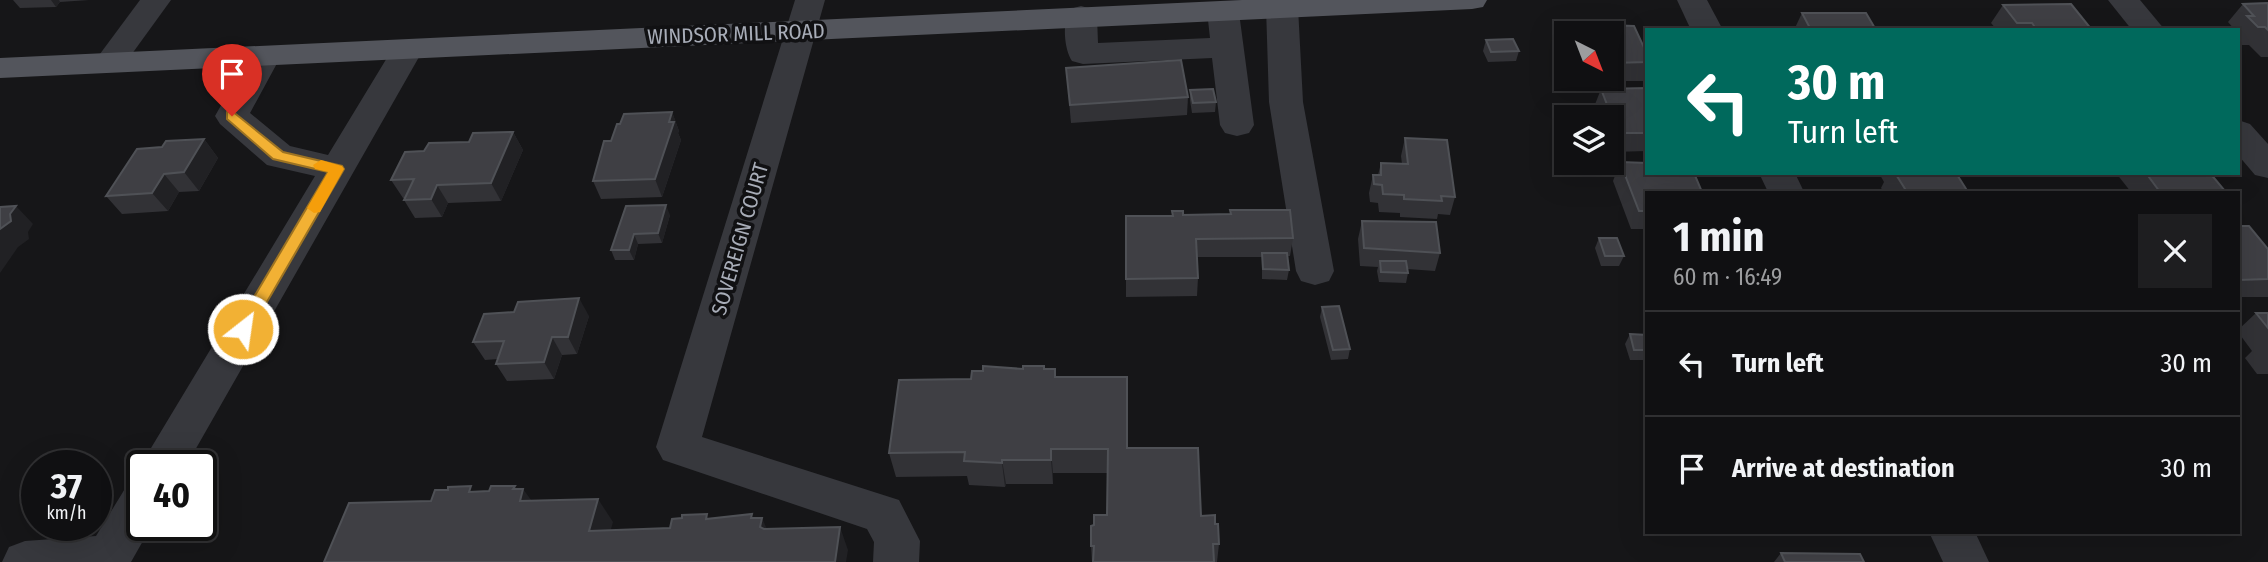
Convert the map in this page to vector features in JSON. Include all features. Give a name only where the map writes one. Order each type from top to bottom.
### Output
[{"type":"main road","name":"WINDSOR MILL ROAD","points":[[0,68],[407,50],[805,16],[1081,16],[1472,0]]},
{"type":"street","points":[[110,62],[156,0]]},
{"type":"street","points":[[1692,0],[1706,28]]},
{"type":"street","points":[[2123,0],[2147,28]]},
{"type":"street","points":[[1282,7],[1286,102],[1315,271]]},
{"type":"street","points":[[1222,10],[1237,125]]},
{"type":"street","name":"SOVEREIGN COURT","points":[[805,16],[678,447],[883,514],[897,541],[895,562]]},
{"type":"street","points":[[1081,16],[1083,54],[1227,47]]},
{"type":"street","points":[[172,450],[407,50]]},
{"type":"street","points":[[265,56],[232,116],[279,156],[337,169]]},
{"type":"street","points":[[2240,134],[2268,166]]},
{"type":"street","points":[[1778,175],[1786,191]]},
{"type":"street","points":[[25,562],[108,559],[126,528]]},
{"type":"street","points":[[1953,534],[1966,562]]},
{"type":"building","points":[[2268,3],[2268,30],[2258,27],[2247,16],[2254,16],[2243,4]]},
{"type":"building","points":[[2071,4],[2090,28],[2036,28],[2032,23],[2017,23],[2003,5]]},
{"type":"building","points":[[1802,13],[1866,13],[1875,28],[1810,28]]},
{"type":"building","points":[[1624,26],[1634,26],[1645,50],[1645,62],[1624,63]]},
{"type":"building","points":[[1513,39],[1519,51],[1491,52],[1486,40]]},
{"type":"building","points":[[1181,60],[1188,97],[1070,105],[1066,68]]},
{"type":"building","points":[[1645,88],[1645,133],[1624,133],[1624,105],[1607,105],[1602,91]]},
{"type":"building","points":[[1213,89],[1216,102],[1193,103],[1190,90]]},
{"type":"building","points":[[672,112],[669,122],[674,122],[655,179],[593,181],[604,141],[611,141],[624,114]]},
{"type":"building","points":[[513,132],[491,183],[437,185],[431,199],[404,200],[414,179],[391,180],[405,152],[424,151],[429,143],[469,142],[473,133]]},
{"type":"building","points":[[1405,138],[1447,140],[1455,197],[1441,196],[1442,201],[1404,199],[1404,195],[1383,194],[1382,185],[1374,184],[1373,175],[1381,175],[1381,163],[1408,164]]},
{"type":"building","points":[[204,139],[184,172],[164,174],[152,193],[106,196],[137,149],[162,147],[166,141]]},
{"type":"building","points":[[1624,162],[1645,163],[1645,175],[1695,175],[1702,191],[1645,191],[1645,211],[1639,211],[1624,172]]},
{"type":"building","points":[[1896,175],[1957,175],[1967,191],[1906,191]]},
{"type":"building","points":[[2147,175],[2212,175],[2225,191],[2159,191]]},
{"type":"building","points":[[666,205],[658,233],[634,234],[629,250],[611,250],[626,206]]},
{"type":"building","points":[[16,206],[10,214],[11,221],[0,229],[0,207]]},
{"type":"building","points":[[1230,210],[1290,210],[1293,238],[1196,239],[1198,278],[1126,279],[1126,216],[1173,216],[1172,211],[1183,211],[1183,215],[1231,214]]},
{"type":"building","points":[[1362,221],[1436,222],[1440,253],[1364,248]]},
{"type":"building","points":[[2240,226],[2249,226],[2268,249],[2268,279],[2240,280]]},
{"type":"building","points":[[1599,238],[1617,238],[1624,256],[1605,256]]},
{"type":"building","points":[[1262,253],[1287,253],[1289,270],[1263,269]]},
{"type":"building","points":[[1380,261],[1406,261],[1408,273],[1381,272]]},
{"type":"building","points":[[579,298],[568,337],[552,337],[544,362],[496,364],[504,341],[473,342],[484,314],[514,312],[518,302]]},
{"type":"building","points":[[1339,306],[1350,349],[1333,350],[1322,307]]},
{"type":"building","points":[[2256,313],[2268,313],[2268,328]]},
{"type":"building","points":[[1630,334],[1645,335],[1645,350],[1634,350]]},
{"type":"building","points":[[983,366],[1023,369],[1023,366],[1044,366],[1044,369],[1055,369],[1055,377],[1127,377],[1127,448],[1198,448],[1201,516],[1215,515],[1215,524],[1218,524],[1219,544],[1213,544],[1214,562],[1093,562],[1091,526],[1094,525],[1094,515],[1107,515],[1108,449],[1051,449],[1051,460],[1002,460],[1002,463],[964,461],[965,452],[889,453],[899,380],[971,379],[972,371],[983,371]]},
{"type":"building","points":[[471,486],[469,492],[489,491],[491,486],[515,486],[513,489],[523,489],[520,501],[598,499],[589,531],[670,528],[672,519],[682,518],[682,515],[707,514],[706,519],[752,514],[751,518],[762,518],[760,527],[764,529],[840,527],[835,562],[324,562],[349,503],[431,501],[435,490]]},
{"type":"building","points":[[1781,553],[1860,554],[1864,562],[1785,562]]},
{"type":"slow traffic","points":[[314,208],[337,169],[321,165]]},
{"type":"route","points":[[232,116],[279,156],[337,169],[243,329]]}]
